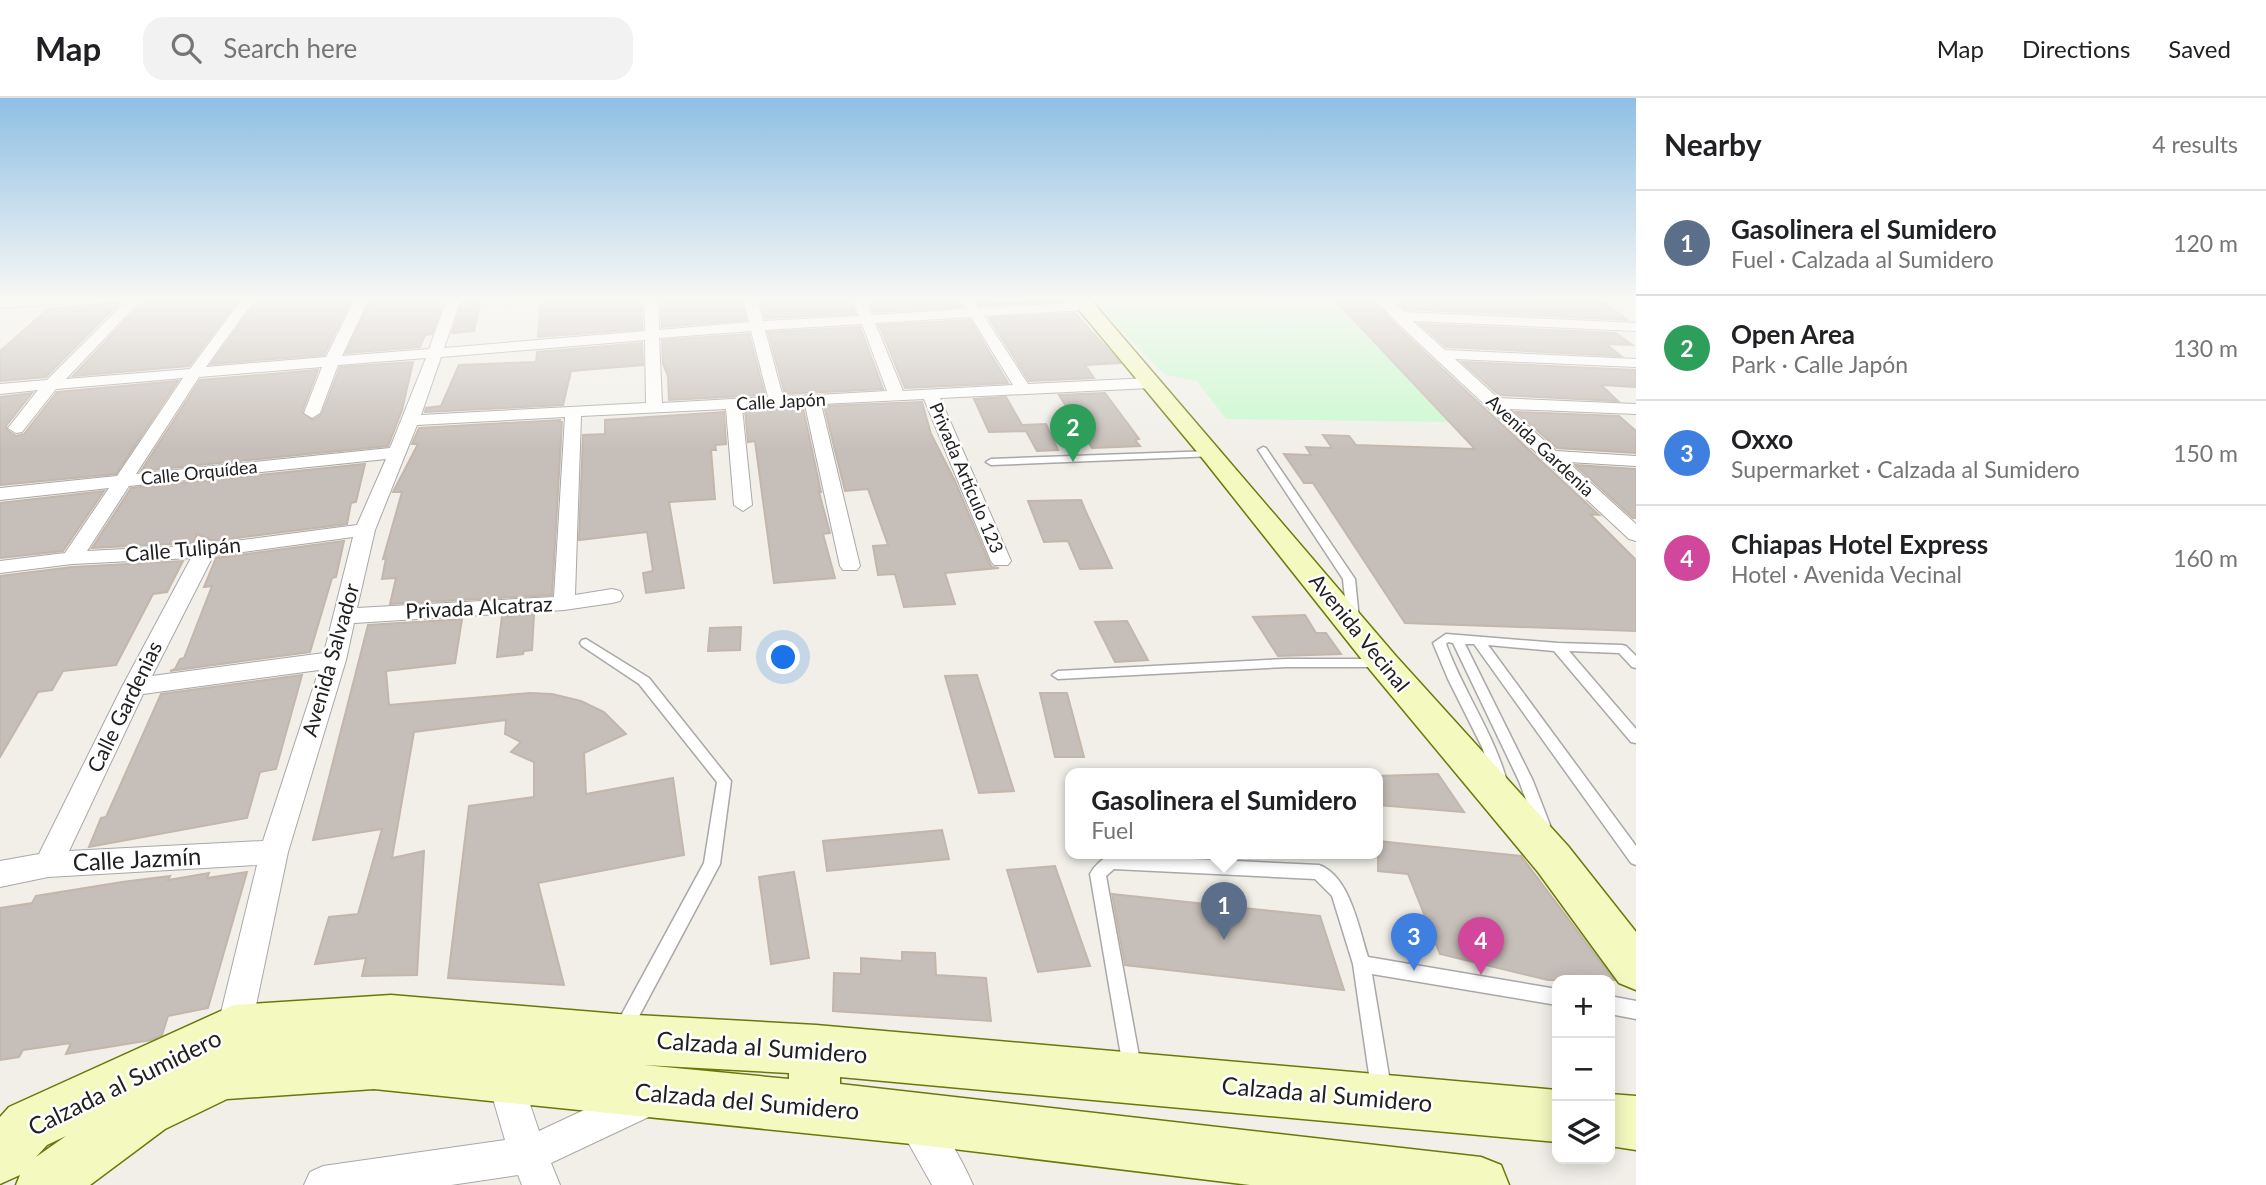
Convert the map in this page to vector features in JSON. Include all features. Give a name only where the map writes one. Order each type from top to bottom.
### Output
[{"type":"main road","name":"Avenida Vecinal","points":[[1122,350],[1212,454],[1383,663],[1553,859],[1636,968]]},
{"type":"main road","name":"Calzada al Sumidero","points":[[9,1134],[234,1028],[391,1018],[618,1039],[816,1050],[1552,1116]]},
{"type":"main road","points":[[813,1107],[816,1050]]},
{"type":"main road","name":"Calzada del Sumidero","points":[[44,1185],[146,1110],[225,1074],[374,1064],[657,1094],[813,1107],[1481,1185]]},
{"type":"main road","points":[[1615,1120],[1636,1122]]},
{"type":"street","points":[[16,428],[52,384],[86,350]]},
{"type":"street","points":[[72,558],[121,481],[211,350]]},
{"type":"street","points":[[312,413],[337,350]]},
{"type":"street","name":"Avenida Salvador","points":[[234,1028],[274,852],[334,660],[365,530],[411,420],[436,350]]},
{"type":"street","points":[[0,389],[477,350]]},
{"type":"street","points":[[652,350],[654,408]]},
{"type":"street","points":[[763,350],[777,403]]},
{"type":"street","points":[[880,350],[897,396]]},
{"type":"street","points":[[998,350],[1024,390]]},
{"type":"street","name":"Avenida Gardenia","points":[[1435,350],[1633,531]]},
{"type":"street","points":[[1440,354],[1636,363]]},
{"type":"street","name":"Calle Japón","points":[[411,420],[1150,383]]},
{"type":"street","name":"Privada Artículo 123","points":[[930,394],[1001,561]]},
{"type":"street","points":[[812,401],[850,566]]},
{"type":"street","points":[[1493,403],[1636,409]]},
{"type":"street","points":[[734,405],[743,505]]},
{"type":"street","points":[[564,603],[573,412]]},
{"type":"street","name":"Calle Orquídea","points":[[0,494],[397,453]]},
{"type":"street","points":[[1552,456],[1636,461]]},
{"type":"street","name":"Calle Tulipán","points":[[0,567],[72,558],[205,551],[365,530]]},
{"type":"street","name":"Calle Gardenias","points":[[48,865],[134,687],[205,551]]},
{"type":"street","name":"Privada Alcatraz","points":[[346,616],[564,603],[612,596]]},
{"type":"street","points":[[134,687],[334,660]]},
{"type":"street","name":"Calle Jazmín","points":[[0,874],[48,865],[274,852]]},
{"type":"street","points":[[505,1078],[535,1170]]},
{"type":"street","points":[[323,1185],[535,1170],[657,1094]]},
{"type":"street","points":[[912,1118],[954,1185]]},
{"type":"lane","points":[[1263,450],[1349,579],[1354,626]]},
{"type":"lane","points":[[991,462],[1212,454]]},
{"type":"lane","points":[[1506,806],[1496,760],[1475,713],[1449,673],[1439,643],[1446,638],[1622,649],[1636,664]]},
{"type":"lane","points":[[1457,639],[1526,781],[1553,859]]},
{"type":"lane","points":[[1479,642],[1636,858]]},
{"type":"lane","points":[[586,643],[644,681],[724,781],[712,864],[618,1039]]},
{"type":"lane","points":[[1558,647],[1636,738]]},
{"type":"lane","points":[[1058,675],[1286,663],[1383,663]]},
{"type":"lane","points":[[1134,1078],[1098,874],[1111,862],[1319,872],[1339,892],[1362,964],[1382,1100]]},
{"type":"lane","points":[[1362,964],[1552,996]]},
{"type":"lane","points":[[1615,1007],[1636,1010]]},
{"type":"green space","points":[[1140,350],[1380,350],[1449,422],[1226,419],[1197,381],[1165,375]]},
{"type":"building","points":[[73,350],[46,377],[0,381],[0,351]]},
{"type":"building","points":[[98,350],[201,350],[189,366],[73,376]]},
{"type":"building","points":[[221,350],[327,350],[324,355],[211,364]]},
{"type":"building","points":[[348,350],[386,350],[346,353]]},
{"type":"building","points":[[642,350],[643,365],[571,371],[563,405],[425,412],[426,408],[441,406],[459,365],[536,362],[537,352]]},
{"type":"building","points":[[662,350],[753,350],[765,395],[669,400],[668,376],[663,364]]},
{"type":"building","points":[[773,350],[868,350],[883,389],[785,394]]},
{"type":"building","points":[[889,350],[988,350],[1008,383],[905,388]]},
{"type":"building","points":[[1009,350],[1108,350],[1120,363],[1085,365],[1094,378],[1029,381]]},
{"type":"building","points":[[1382,350],[1422,350],[1599,515],[1590,514],[1636,560],[1636,631],[1405,623],[1313,483],[1304,483],[1284,454],[1311,455],[1306,447],[1332,448],[1323,435],[1349,436],[1356,445],[1475,449]]},
{"type":"building","points":[[1499,350],[1613,350],[1621,356]]},
{"type":"building","points":[[413,362],[402,410],[388,446],[141,471],[200,380],[318,370],[302,412],[313,420],[322,414],[340,367]]},
{"type":"building","points":[[1462,362],[1636,370],[1636,387],[1601,385],[1618,401],[1499,395]]},
{"type":"building","points":[[178,381],[116,474],[0,485],[0,397],[32,393],[6,426],[7,430],[16,436],[24,434],[57,392]]},
{"type":"building","points":[[1105,393],[1139,439],[1135,440],[1140,446],[1092,448],[1059,395]]},
{"type":"building","points":[[1006,397],[1022,425],[1046,424],[1058,450],[1037,451],[1026,431],[989,432],[974,399]]},
{"type":"building","points":[[922,402],[931,434],[955,481],[989,562],[992,567],[999,568],[945,573],[955,604],[904,607],[895,574],[878,575],[873,546],[888,545],[868,489],[845,491],[824,406]]},
{"type":"building","points":[[803,408],[830,533],[823,534],[835,578],[774,583],[755,441],[748,442],[745,410]]},
{"type":"building","points":[[724,412],[726,444],[715,445],[716,450],[711,450],[715,499],[669,502],[684,588],[646,593],[643,573],[653,571],[647,532],[579,540],[583,435],[605,434],[605,420]]},
{"type":"building","points":[[1516,412],[1619,416],[1636,431],[1636,453],[1557,448]]},
{"type":"building","points":[[560,420],[552,595],[390,604],[396,578],[382,579],[386,558],[383,559],[402,492],[393,492],[418,444],[412,444],[419,428]]},
{"type":"building","points":[[365,464],[356,502],[351,503],[347,524],[213,541],[197,534],[193,543],[92,548],[131,488]]},
{"type":"building","points":[[1575,465],[1636,469],[1636,518],[1633,518]]},
{"type":"building","points":[[104,491],[63,551],[0,558],[0,503]]},
{"type":"building","points":[[1081,500],[1112,568],[1080,569],[1068,541],[1044,542],[1028,501]]},
{"type":"building","points":[[344,541],[336,577],[332,578],[310,652],[170,671],[184,658],[212,586],[204,587],[216,558]]},
{"type":"building","points":[[183,561],[167,592],[153,594],[116,665],[63,671],[52,690],[38,692],[0,757],[0,576],[72,567]]},
{"type":"building","points":[[534,614],[532,650],[524,651],[523,654],[497,657],[502,616]]},
{"type":"building","points":[[1305,615],[1316,633],[1326,633],[1341,654],[1278,656],[1253,617]]},
{"type":"building","points":[[462,619],[455,663],[386,671],[389,705],[530,693],[552,694],[581,701],[604,712],[626,734],[584,753],[586,794],[673,778],[684,855],[538,883],[564,985],[448,978],[469,806],[534,797],[534,762],[511,752],[521,742],[505,734],[506,720],[414,732],[392,858],[424,851],[417,975],[362,976],[366,958],[315,964],[329,917],[358,914],[382,829],[313,840],[368,625]]},
{"type":"building","points":[[1127,621],[1148,660],[1115,662],[1095,622]]},
{"type":"building","points":[[741,627],[740,650],[708,651],[710,628]]},
{"type":"building","points":[[302,675],[276,769],[260,772],[247,818],[89,847],[101,818],[106,817],[161,694]]},
{"type":"building","points":[[977,675],[1014,791],[979,793],[945,676]]},
{"type":"building","points":[[1040,693],[1067,693],[1084,757],[1055,757]]},
{"type":"building","points":[[1438,774],[1464,812],[1383,805],[1383,776]]},
{"type":"building","points":[[942,830],[949,859],[827,871],[823,841]]},
{"type":"building","points":[[1383,842],[1521,856],[1610,975],[1552,975],[1552,980],[1548,980],[1440,954],[1408,874],[1378,871],[1378,859],[1383,859]]},
{"type":"building","points":[[1055,866],[1090,966],[1038,972],[1007,870]]},
{"type":"building","points":[[247,872],[208,1008],[168,1016],[162,1035],[151,1040],[66,1054],[71,1043],[23,1050],[19,1057],[0,1060],[0,908],[32,903],[36,896],[122,882],[170,876],[168,880],[209,873],[207,878]]},
{"type":"building","points":[[794,872],[809,958],[771,964],[759,877]]},
{"type":"building","points":[[1112,894],[1320,916],[1344,990],[1125,965]]},
{"type":"building","points":[[902,952],[935,953],[936,975],[986,978],[991,1021],[833,1011],[834,973],[861,974],[861,958],[902,961]]},
{"type":"place","name":"Open Area","points":[[1073,462]]},
{"type":"place","name":"Gasolinera el Sumidero","points":[[1224,940]]},
{"type":"place","name":"Oxxo","points":[[1414,971]]},
{"type":"place","name":"Chiapas Hotel Express","points":[[1481,975]]}]
